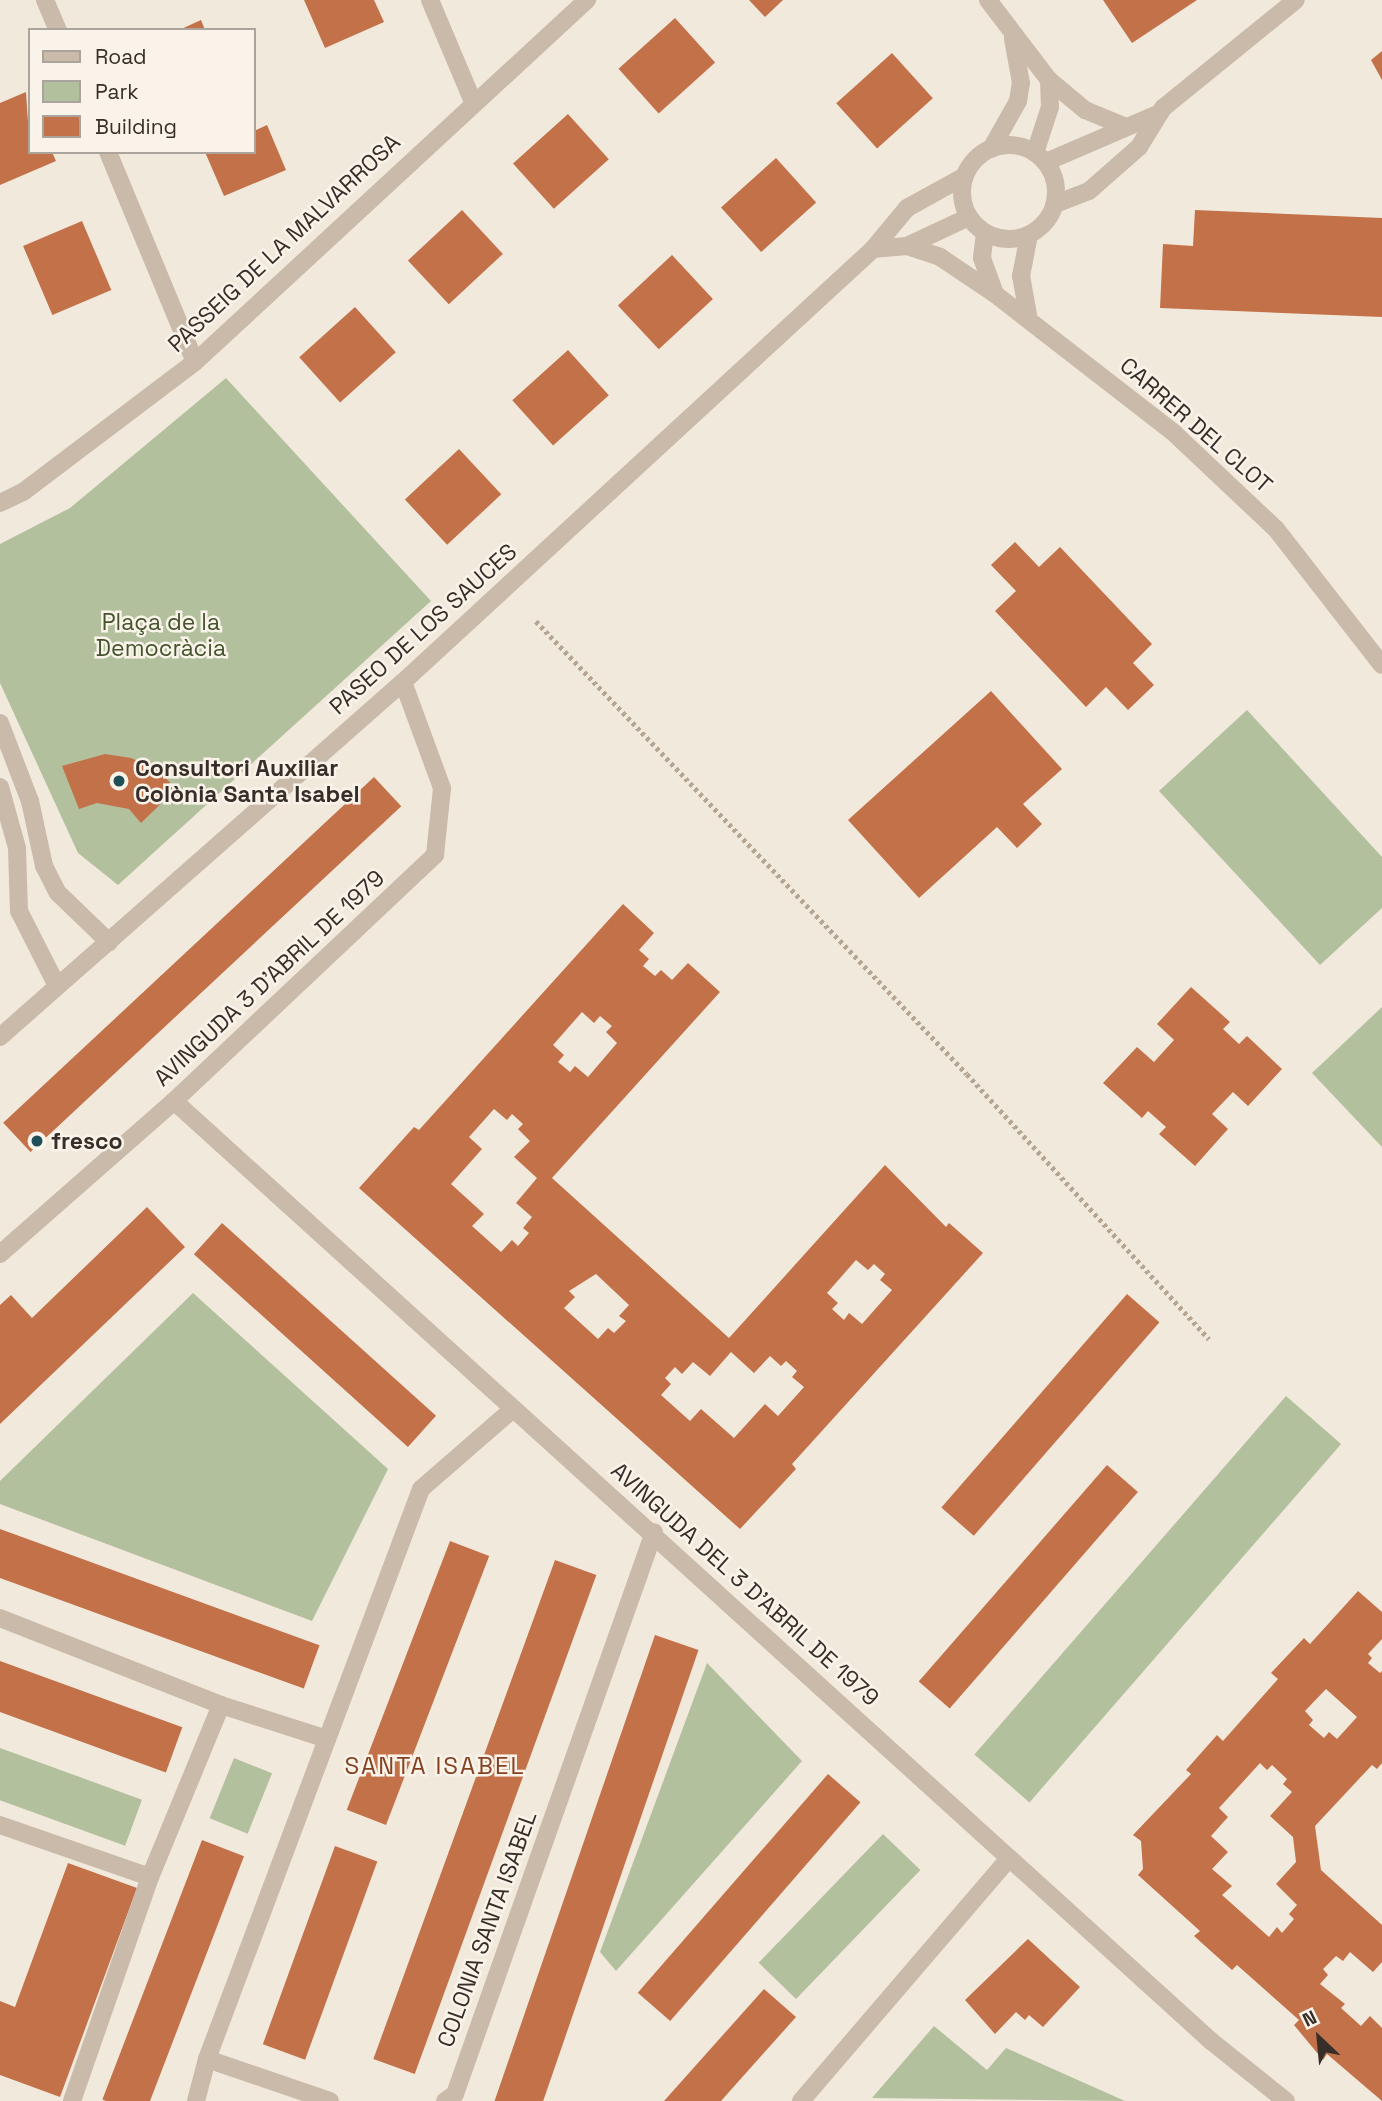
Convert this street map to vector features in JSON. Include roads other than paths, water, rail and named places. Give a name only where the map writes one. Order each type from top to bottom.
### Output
[{"type":"street","points":[[45,0],[57,28]]},
{"type":"street","points":[[430,0],[473,102]]},
{"type":"street","name":"PASSEIG DE LA MALVARROSA","points":[[0,503],[23,492],[195,362],[473,102],[587,0]]},
{"type":"street","points":[[988,0],[1012,35],[1049,80],[1085,110],[1126,127]]},
{"type":"street","points":[[1040,158],[1155,115],[1296,0]]},
{"type":"street","points":[[992,149],[1018,101],[1021,83],[1012,35]]},
{"type":"street","points":[[1040,158],[1050,107],[1049,80]]},
{"type":"street","points":[[1055,204],[1089,191],[1139,148],[1155,115]]},
{"type":"street","points":[[1006,145],[1040,158],[1053,175],[1055,204],[1041,227],[1029,235],[1006,239],[985,233],[969,217],[963,204],[965,176],[980,155],[1006,145]]},
{"type":"street","points":[[109,154],[195,362]]},
{"type":"street","name":"PASEO DE LOS SAUCES","points":[[0,1037],[403,682],[873,249],[907,208],[937,187],[965,176]]},
{"type":"street","points":[[873,249],[907,246],[969,217]]},
{"type":"street","points":[[985,233],[982,258],[995,294]]},
{"type":"street","points":[[1028,315],[1021,276],[1029,235]]},
{"type":"street","name":"CARRER DEL CLOT","points":[[907,246],[940,257],[1028,315],[1174,433],[1276,529],[1382,665]]},
{"type":"street","name":"AVINGUDA 3 D'ABRIL DE 1979","points":[[0,1254],[174,1101],[435,855],[442,788],[403,682]]},
{"type":"street","points":[[0,723],[30,800],[44,866],[58,893],[109,942]]},
{"type":"street","points":[[0,787],[17,848],[19,911],[57,986]]},
{"type":"street","name":"AVINGUDA DEL 3 D'ABRIL DE 1979","points":[[174,1101],[512,1409],[654,1532],[1211,2041],[1286,2101]]},
{"type":"street","points":[[195,2101],[207,2059],[421,1489],[512,1409]]},
{"type":"street","name":"COLONIA SANTA ISABEL","points":[[445,2101],[455,2094],[654,1532]]},
{"type":"street","points":[[0,1618],[221,1705],[327,1739]]},
{"type":"street","points":[[72,2101],[150,1877],[221,1705]]},
{"type":"street","points":[[0,1825],[150,1877]]},
{"type":"street","points":[[801,2101],[1009,1858]]},
{"type":"street","points":[[207,2059],[330,2101]]},
{"type":"place","name":"Consultori Auxiliar Colònia Santa Isabel","points":[[119,781]]},
{"type":"place","name":"fresco","points":[[37,1141]]},
{"type":"district","name":"SANTA ISABEL","points":[[435,1766]]},
{"type":"park label","name":"Plaça de la Democràcia","points":[[161,635]]}]
